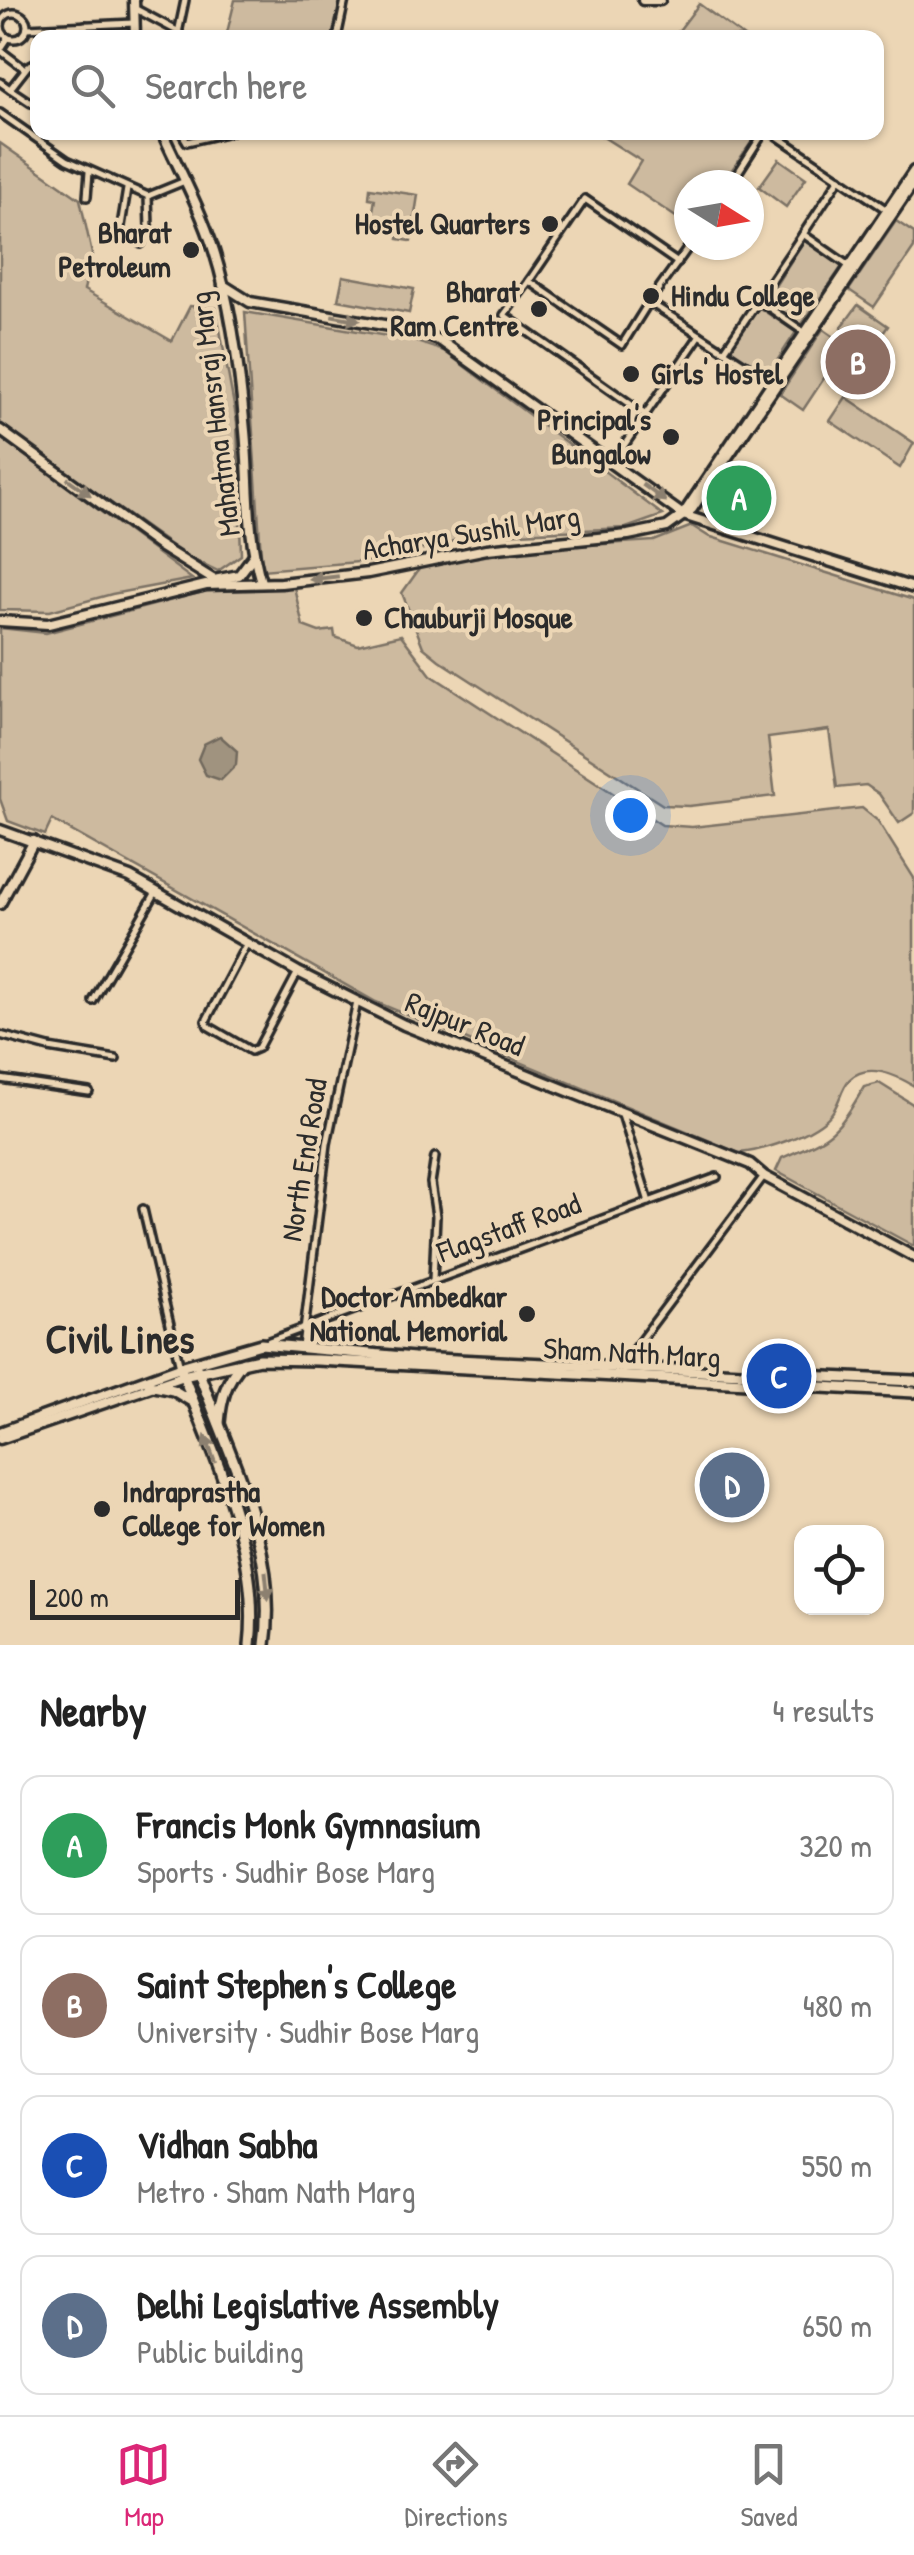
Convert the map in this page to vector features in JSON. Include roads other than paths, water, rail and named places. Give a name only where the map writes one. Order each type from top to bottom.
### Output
[{"type":"main road","name":"Sham Nath Marg","points":[[182,1371],[261,1344],[914,1392]]},
{"type":"main road","name":"Sham Nath Marg","points":[[196,1367],[259,1359],[317,1360],[914,1381]]},
{"type":"main road","points":[[218,1426],[230,1376],[243,1362]]},
{"type":"main road","points":[[196,1367],[264,1560],[269,1593],[265,1645]]},
{"type":"main road","points":[[182,1371],[246,1556],[252,1588],[250,1645]]},
{"type":"main road","points":[[150,1385],[173,1390],[193,1402]]},
{"type":"street","points":[[179,30],[185,0]]},
{"type":"street","points":[[339,30],[345,0]]},
{"type":"street","points":[[643,0],[660,0]]},
{"type":"street","points":[[134,4],[172,30]]},
{"type":"street","points":[[134,4],[134,30]]},
{"type":"street","points":[[0,5],[7,15]]},
{"type":"street","points":[[7,15],[20,15],[27,28]]},
{"type":"street","points":[[7,15],[2,25],[8,38]]},
{"type":"street","points":[[8,38],[18,39],[27,28],[134,23]]},
{"type":"street","points":[[84,25],[84,30]]},
{"type":"street","points":[[8,38],[0,50],[26,69]]},
{"type":"street","points":[[10,90],[30,66]]},
{"type":"street","points":[[0,82],[30,103]]},
{"type":"street","points":[[0,113],[30,133]]},
{"type":"street","points":[[41,140],[90,172],[148,196],[185,181]]},
{"type":"street","name":"Mahatma Hansraj Marg","points":[[166,140],[213,248],[223,286],[246,432],[248,496],[261,582]]},
{"type":"street","points":[[740,170],[761,140]]},
{"type":"street","points":[[780,140],[885,208]]},
{"type":"street","points":[[683,515],[885,208],[914,171]]},
{"type":"street","points":[[86,198],[90,172]]},
{"type":"street","points":[[724,351],[840,178]]},
{"type":"street","points":[[683,515],[692,509],[914,182]]},
{"type":"street","points":[[120,232],[128,189]]},
{"type":"street","points":[[141,244],[149,228],[148,196]]},
{"type":"street","points":[[646,414],[504,315],[585,199],[678,263]]},
{"type":"street","points":[[803,234],[849,266]]},
{"type":"street","points":[[529,281],[622,345],[680,260]]},
{"type":"street","points":[[223,286],[250,302],[413,330],[441,341],[683,515],[914,588]]},
{"type":"street","points":[[758,300],[804,332]]},
{"type":"street","points":[[229,314],[240,304],[250,302]]},
{"type":"street","points":[[649,302],[771,381]]},
{"type":"street","points":[[612,463],[700,335]]},
{"type":"street","points":[[0,430],[210,582]]},
{"type":"street","name":"Acharya Sushil Marg","points":[[210,582],[368,573],[487,549],[628,535],[667,526],[683,515]]},
{"type":"street","points":[[0,620],[48,624],[239,574],[254,555]]},
{"type":"street","name":"Rajpur Road","points":[[0,830],[130,877],[298,972],[404,1025],[750,1164],[764,1176],[914,1257]]},
{"type":"street","points":[[0,904],[34,840]]},
{"type":"street","points":[[94,1001],[156,892]]},
{"type":"street","points":[[248,943],[206,1021],[208,1026],[250,1051],[258,1048],[298,972]]},
{"type":"street","name":"North End Road","points":[[302,1347],[326,1144],[356,1002]]},
{"type":"street","points":[[0,1034],[49,1048],[116,1058]]},
{"type":"street","points":[[0,1079],[89,1092]]},
{"type":"street","points":[[621,1111],[649,1202]]},
{"type":"street","points":[[433,1280],[436,1216],[430,1183],[434,1156]]},
{"type":"street","name":"Flagstaff Road","points":[[261,1344],[717,1176]]},
{"type":"street","points":[[617,1373],[764,1176]]},
{"type":"street","points":[[143,1209],[182,1371]]},
{"type":"street","name":"Sham Nath Marg","points":[[0,1436],[101,1406],[182,1371]]},
{"type":"street","name":"Sham Nath Marg","points":[[0,1436],[182,1371]]},
{"type":"place","name":"Hostel Quarters","points":[[550,224]]},
{"type":"place","name":"Bharat Petroleum","points":[[191,250]]},
{"type":"place","name":"Hindu College","points":[[651,296]]},
{"type":"place","name":"Bharat Ram Centre","points":[[539,309]]},
{"type":"place","name":"Saint Stephen's College","points":[[858,362]]},
{"type":"place","name":"Girls' Hostel","points":[[631,374]]},
{"type":"place","name":"Principal's Bungalow","points":[[671,437]]},
{"type":"place","name":"Francis Monk Gymnasium","points":[[739,498]]},
{"type":"place","name":"Chauburji Mosque","points":[[364,618]]},
{"type":"place","name":"Doctor Ambedkar National Memorial","points":[[527,1314]]},
{"type":"place","name":"Vidhan Sabha","points":[[779,1376]]},
{"type":"place","name":"Delhi Legislative Assembly","points":[[732,1485]]},
{"type":"place","name":"Indraprastha College for Women","points":[[102,1509]]},
{"type":"district","name":"Civil Lines","points":[[120,1339]]}]
